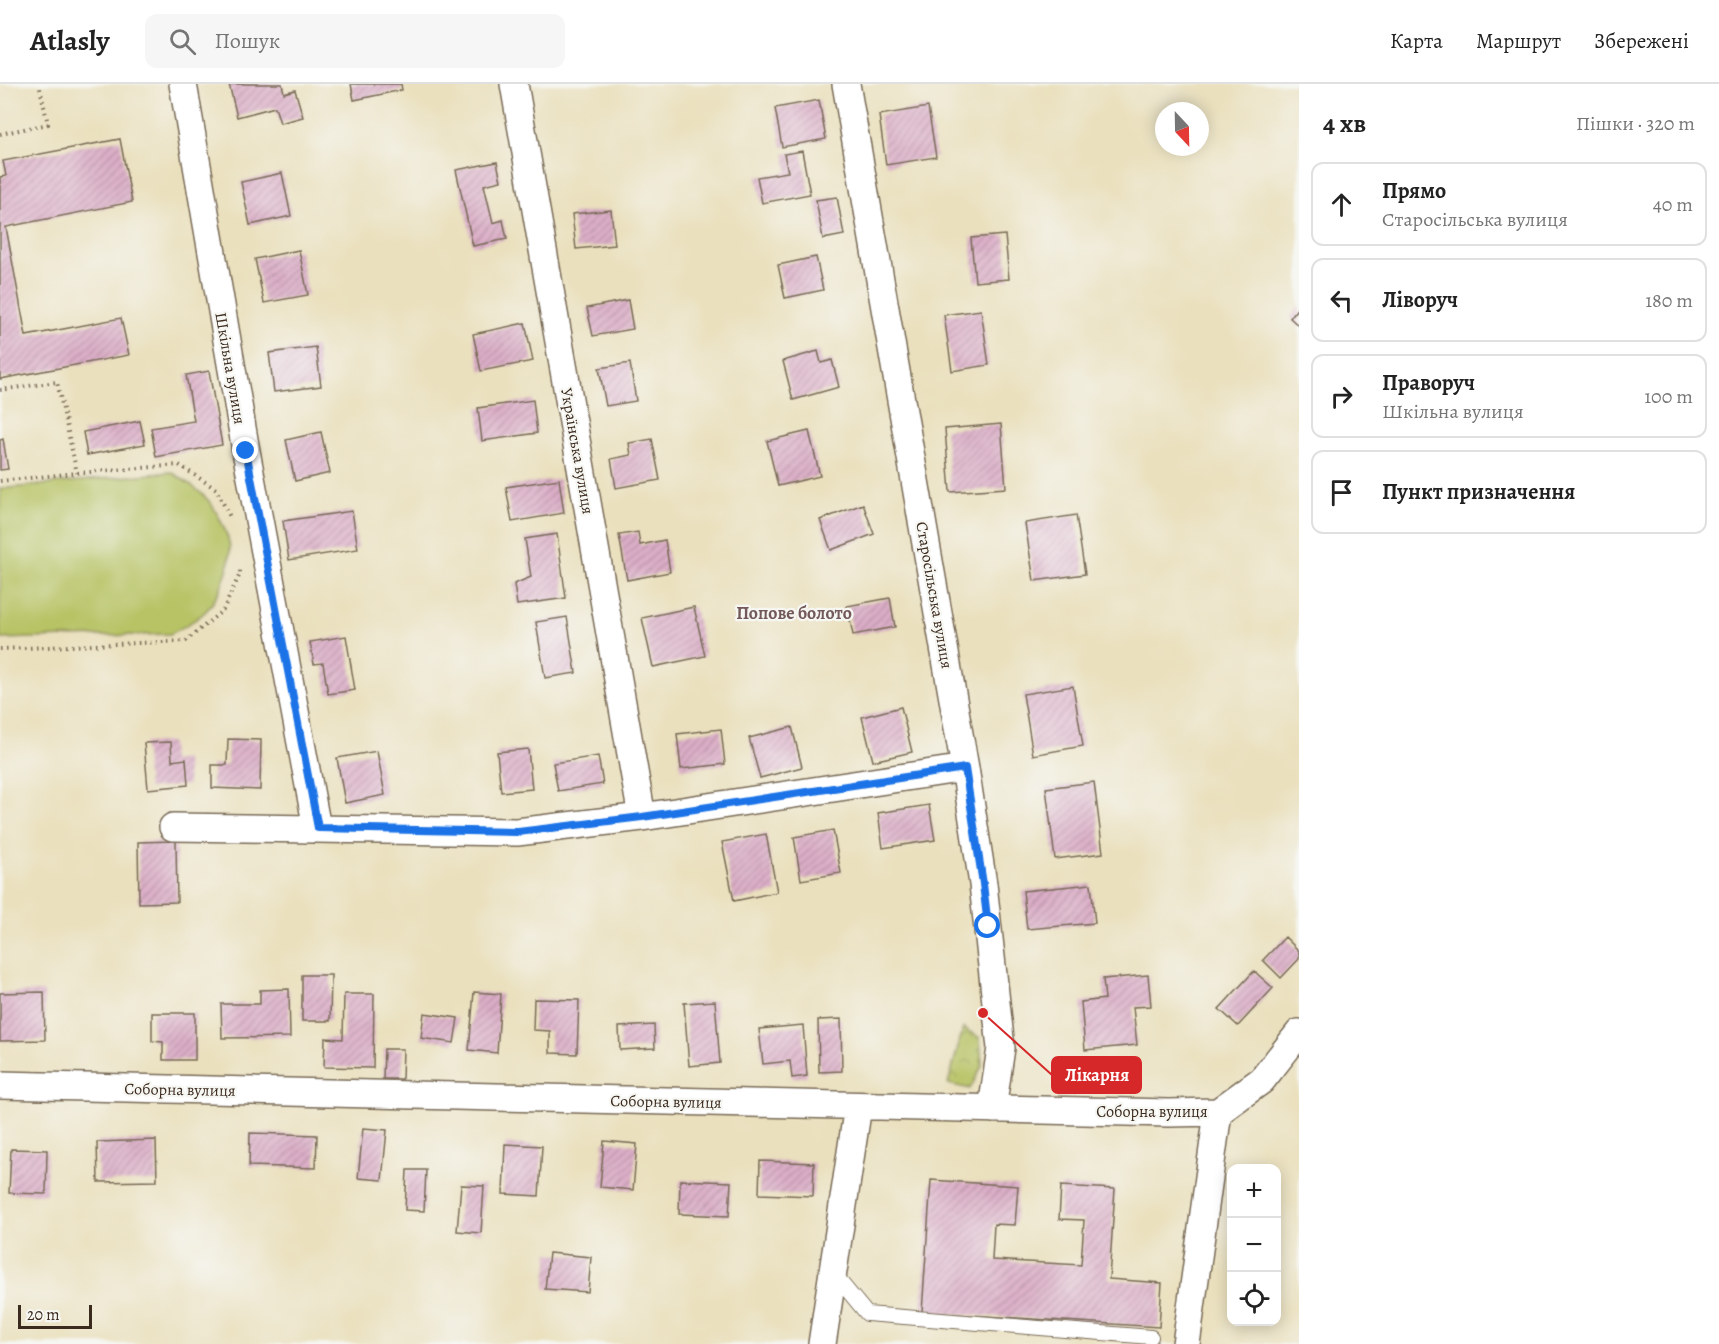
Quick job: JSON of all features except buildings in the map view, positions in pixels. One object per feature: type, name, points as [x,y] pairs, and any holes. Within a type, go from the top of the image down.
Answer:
[{"type":"street","name":"Шкільна вулиця","points":[[183,84],[246,451],[318,828]]},
{"type":"street","name":"Українська вулиця","points":[[514,84],[642,817]]},
{"type":"street","name":"Старосільська вулиця","points":[[846,84],[965,768],[983,884],[1001,1048],[992,1108]]},
{"type":"street","points":[[172,827],[518,832],[642,817],[965,768]]},
{"type":"street","name":"Соборна вулиця","points":[[0,1085],[1169,1113],[1218,1112],[1262,1080],[1299,1033]]},
{"type":"street","points":[[822,1344],[858,1106]]},
{"type":"street","points":[[1186,1344],[1218,1112]]},
{"type":"lane","points":[[833,1273],[867,1314],[1151,1337]]},
{"type":"path","points":[[0,134],[48,124],[39,84]]},
{"type":"path","points":[[0,390],[57,382],[76,473]]},
{"type":"path","points":[[0,481],[179,465],[216,489],[232,521]]},
{"type":"path","points":[[0,649],[186,641],[223,610],[240,574],[240,563]]},
{"type":"green space","points":[[171,472],[208,500],[228,538],[230,549],[223,583],[205,612],[170,634],[0,639],[0,489]]},
{"type":"green space","points":[[963,1028],[980,1038],[982,1066],[970,1089],[948,1084]]},
{"type":"place","name":"Лікарня","points":[[983,1013]]},
{"type":"district","name":"Попове болото","points":[[794,613]]},
{"type":"route","points":[[246,451],[318,828],[518,832],[642,817],[965,768],[988,926]]}]
